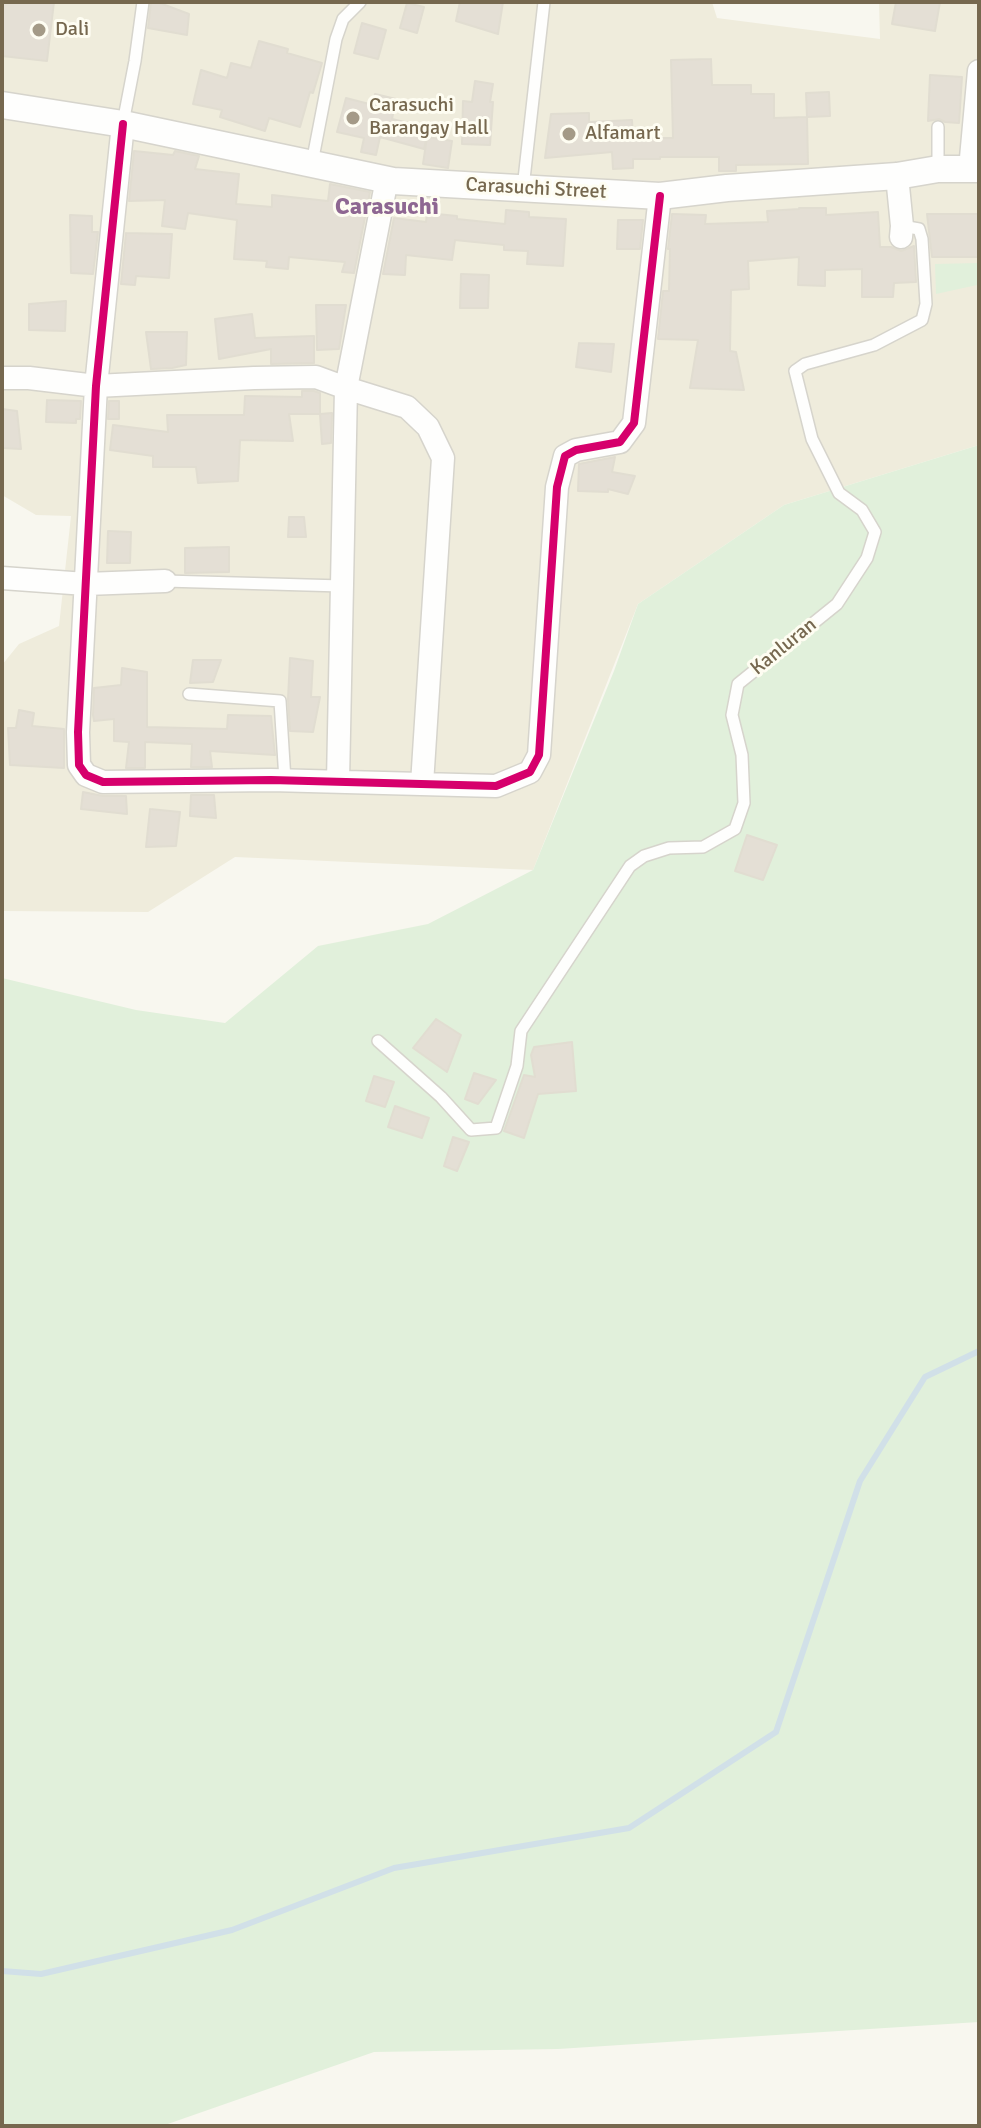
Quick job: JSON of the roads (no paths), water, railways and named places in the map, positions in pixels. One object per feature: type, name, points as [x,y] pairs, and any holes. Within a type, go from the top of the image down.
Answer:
[{"type":"street","points":[[975,169],[979,71]]},
{"type":"street","name":"Carasuchi Street","points":[[2,105],[123,124],[387,179],[523,188],[660,196],[897,176],[938,169],[975,169]]},
{"type":"street","points":[[123,124],[96,386],[78,732],[79,765],[86,775],[103,782],[285,780],[496,786],[530,772],[539,755],[557,487],[565,456],[576,450],[620,442],[634,423],[660,196]]},
{"type":"street","points":[[897,176],[902,232]]},
{"type":"street","points":[[338,781],[346,388],[387,179]]},
{"type":"street","points":[[2,378],[96,386],[316,377],[407,407],[428,427],[443,458],[422,784]]},
{"type":"street","points":[[2,578],[86,584],[165,581]]},
{"type":"lane","points":[[123,124],[143,2]]},
{"type":"lane","points":[[312,163],[336,39],[343,19],[360,2]]},
{"type":"lane","points":[[523,188],[544,2]]},
{"type":"lane","points":[[938,127],[938,169]]},
{"type":"lane","name":"Kanluran","points":[[378,1041],[441,1097],[471,1130],[496,1128],[517,1066],[521,1031],[630,866],[644,856],[669,848],[703,847],[735,829],[744,803],[742,755],[732,715],[738,684],[837,604],[867,558],[875,532],[862,510],[839,493],[812,439],[795,371],[805,364],[874,345],[922,320],[926,304],[922,239],[919,229],[902,232]]},
{"type":"lane","points":[[165,581],[342,586]]},
{"type":"lane","points":[[189,694],[280,701],[285,780]]},
{"type":"waterway","points":[[2,1971],[41,1974],[232,1930],[394,1868],[629,1828],[776,1732],[860,1481],[925,1377],[979,1351]]},
{"type":"place","name":"Dali","points":[[39,30]]},
{"type":"place","name":"Carasuchi Barangay Hall","points":[[353,118]]},
{"type":"place","name":"Alfamart","points":[[569,134]]},
{"type":"district","name":"Carasuchi","points":[[387,208]]}]
